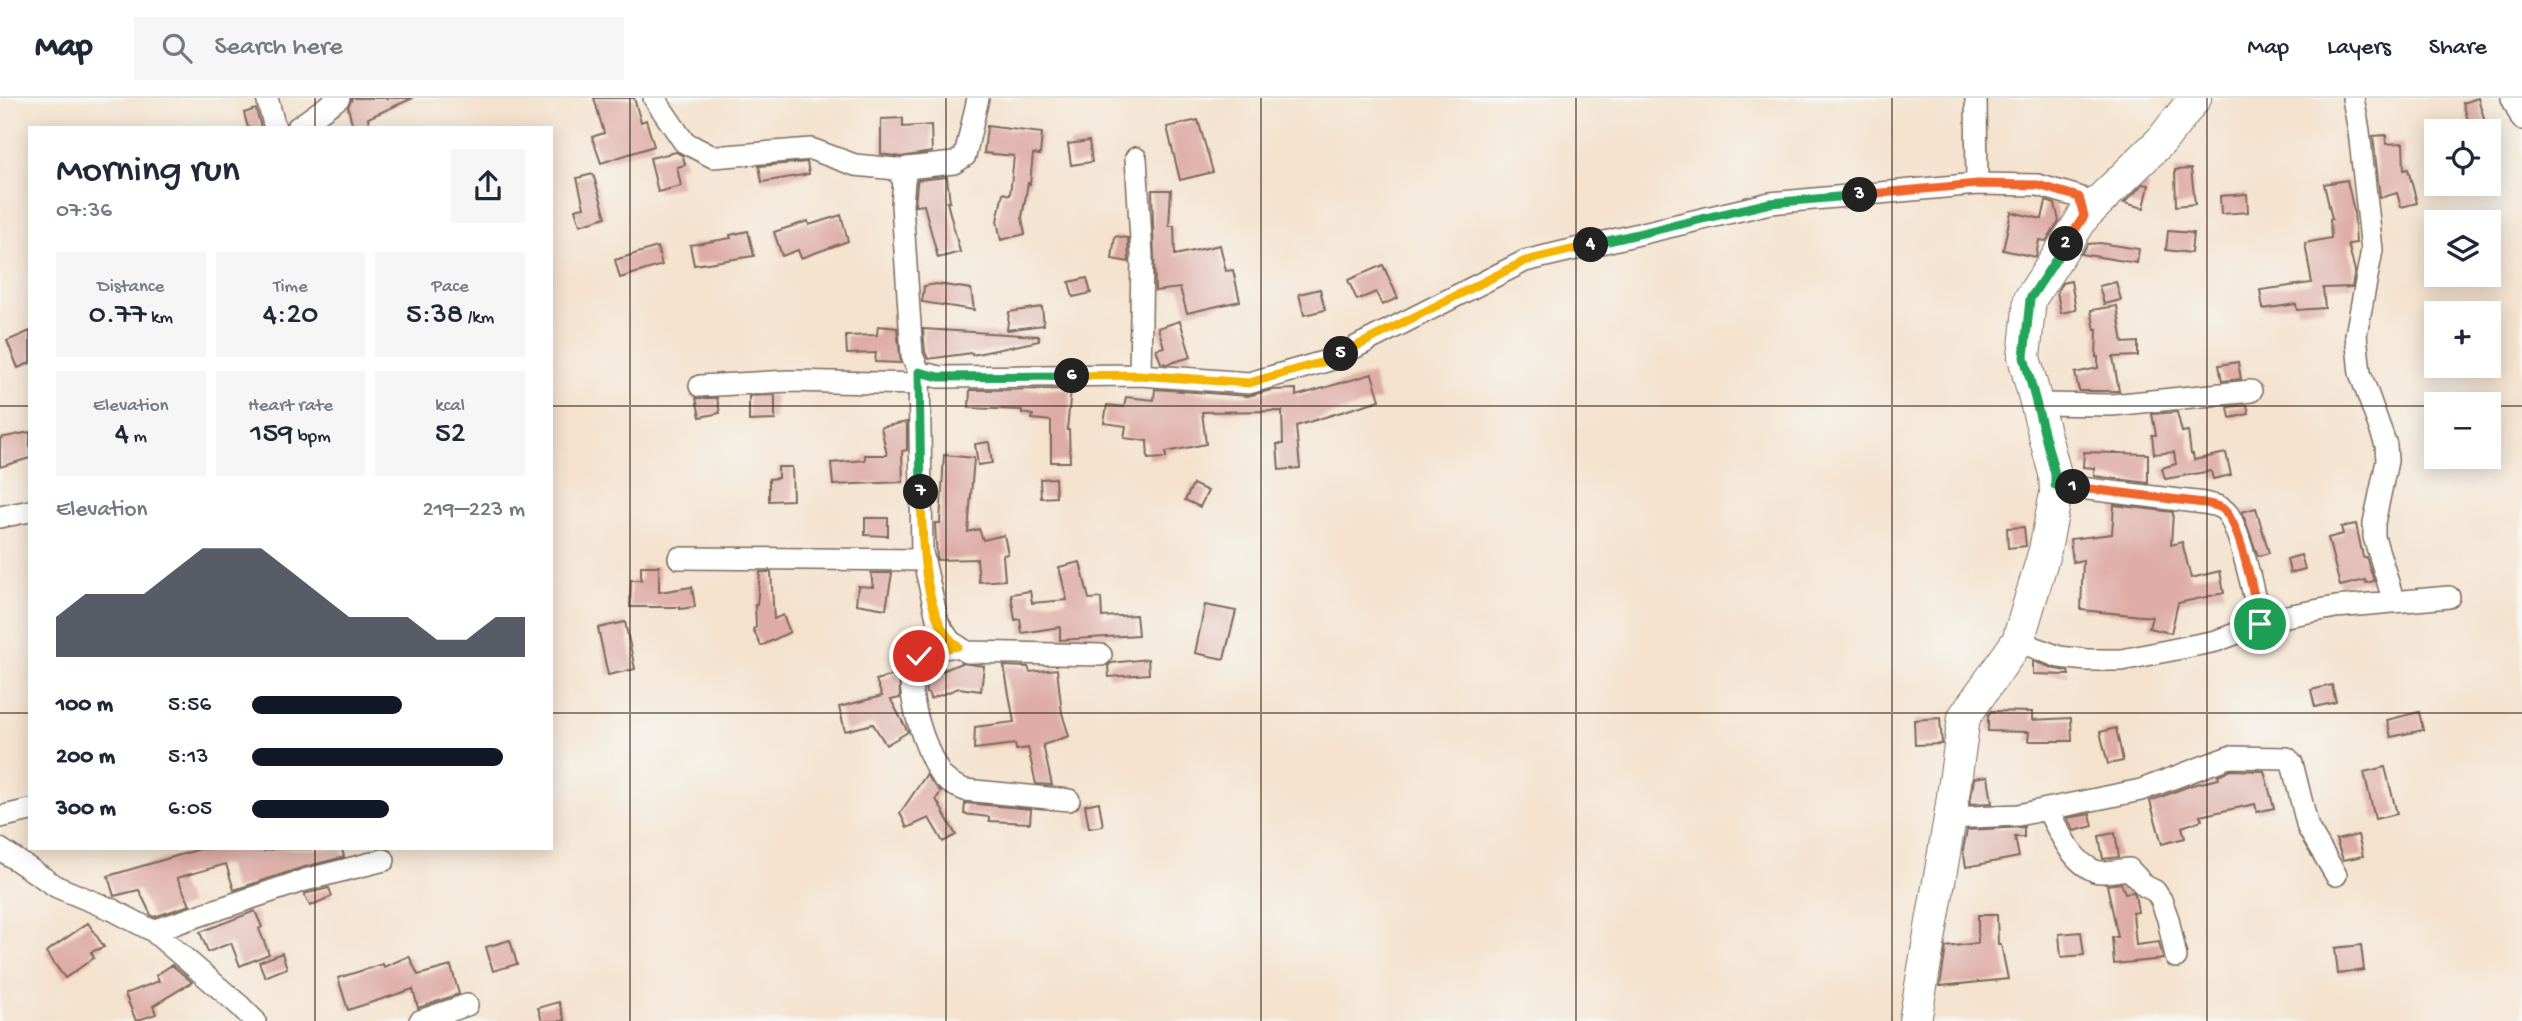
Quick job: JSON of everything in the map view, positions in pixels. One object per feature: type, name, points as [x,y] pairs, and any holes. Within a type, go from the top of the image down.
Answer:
[{"type":"street","points":[[267,98],[274,126]]},
{"type":"street","points":[[300,126],[339,98]]},
{"type":"street","points":[[654,98],[684,142],[713,157],[811,149],[855,165],[896,169],[904,181]]},
{"type":"street","points":[[978,98],[965,156],[954,163],[907,168],[904,181],[902,205],[912,355],[919,378],[924,560],[938,623],[950,641],[967,652],[1101,655]]},
{"type":"street","points":[[1976,98],[1977,184]]},
{"type":"street","points":[[1915,1021],[1950,818],[1964,717],[2018,641],[2045,550],[2055,474],[2024,357],[2030,299],[2084,216],[2162,140],[2195,98]]},
{"type":"street","points":[[2353,98],[2363,158],[2372,250],[2356,335],[2360,373],[2386,445],[2387,461],[2374,537],[2394,601]]},
{"type":"street","points":[[2512,98],[2522,119]]},
{"type":"street","points":[[1136,158],[1142,256],[1140,375]]},
{"type":"street","points":[[700,386],[939,377],[1140,375],[1249,383],[1330,360],[1525,261],[1770,203],[1977,184],[2038,185],[2079,197],[2084,216]]},
{"type":"street","points":[[2036,404],[2112,405],[2250,391]]},
{"type":"street","points":[[2055,485],[2220,507],[2228,513],[2235,529],[2260,624]]},
{"type":"street","points":[[0,517],[28,511]]},
{"type":"street","points":[[679,558],[924,560]]},
{"type":"street","points":[[2018,641],[2059,656],[2087,660],[2122,660],[2216,640],[2281,617],[2336,607],[2449,597]]},
{"type":"street","points":[[958,646],[929,651],[919,656],[913,664],[910,677],[918,719],[929,752],[941,775],[950,784],[965,790],[1069,800]]},
{"type":"street","points":[[1950,818],[2018,815],[2141,790],[2229,757],[2287,758],[2292,763],[2308,828],[2336,875]]},
{"type":"street","points":[[2047,809],[2067,846],[2081,862],[2096,872],[2129,869],[2145,886],[2155,891],[2168,919],[2176,957]]},
{"type":"street","points":[[0,817],[28,810]]},
{"type":"street","points":[[0,849],[57,887],[113,910],[153,932],[255,1021]]},
{"type":"street","points":[[153,932],[305,880],[384,860]]},
{"type":"street","points":[[420,1021],[467,1005]]},
{"type":"building","points":[[352,98],[413,98],[368,118],[370,126],[353,126],[348,107]]},
{"type":"building","points":[[594,98],[634,98],[641,122],[646,120],[654,146],[601,163],[592,137],[604,133]]},
{"type":"building","points":[[2478,98],[2484,119],[2468,119],[2463,103]]},
{"type":"building","points":[[256,109],[260,126],[247,126],[244,113]]},
{"type":"building","points":[[903,118],[903,127],[931,125],[932,152],[901,157],[881,154],[881,119]]},
{"type":"building","points":[[1198,120],[1213,172],[1180,180],[1167,127]]},
{"type":"building","points":[[987,126],[1042,133],[1040,155],[1033,154],[1030,184],[1028,183],[1022,217],[1025,234],[1001,240],[997,221],[1003,193],[1010,195],[1014,156],[984,153]]},
{"type":"building","points":[[2386,135],[2386,144],[2403,143],[2404,170],[2408,169],[2417,203],[2401,207],[2397,193],[2380,198],[2373,136]]},
{"type":"building","points":[[1089,141],[1092,162],[1071,165],[1068,144]]},
{"type":"building","points":[[676,152],[683,156],[685,165],[677,167],[681,186],[658,192],[650,158]]},
{"type":"building","points":[[807,162],[809,174],[762,182],[759,166]]},
{"type":"building","points":[[2191,169],[2195,204],[2176,206],[2175,170]]},
{"type":"building","points":[[593,174],[606,217],[580,225],[575,209],[584,207],[577,178]]},
{"type":"building","points":[[947,177],[950,202],[947,202],[960,252],[938,258],[924,205],[915,206],[917,183],[918,180]]},
{"type":"building","points":[[2347,180],[2354,211],[2356,243],[2348,244],[2355,271],[2352,287],[2323,288],[2325,308],[2297,310],[2296,304],[2263,309],[2260,290],[2312,283],[2305,243],[2331,238],[2332,219],[2324,184]]},
{"type":"building","points":[[2143,184],[2149,185],[2144,208],[2124,203]]},
{"type":"building","points":[[1152,190],[1171,190],[1169,226],[1174,226],[1175,255],[1220,245],[1226,271],[1233,270],[1240,301],[1187,313],[1180,288],[1155,291]]},
{"type":"building","points":[[2247,194],[2248,212],[2221,214],[2220,196]]},
{"type":"building","points":[[2046,201],[2055,204],[2059,221],[2046,241],[2039,240],[2036,257],[2003,250],[2011,212],[2042,219]]},
{"type":"building","points":[[841,215],[848,241],[801,258],[798,250],[782,256],[774,232],[808,221],[809,225]]},
{"type":"building","points":[[748,231],[754,256],[694,265],[690,245],[731,238],[730,235]]},
{"type":"building","points":[[2168,231],[2193,233],[2191,253],[2166,250]]},
{"type":"building","points":[[1115,236],[1128,238],[1129,262],[1112,259]]},
{"type":"building","points":[[2100,243],[2139,249],[2137,263],[2081,254],[2088,244]]},
{"type":"building","points":[[657,247],[662,265],[620,278],[615,260]]},
{"type":"building","points":[[1383,265],[1398,298],[1382,305],[1376,292],[1357,300],[1348,280]]},
{"type":"building","points":[[1087,278],[1091,293],[1073,297],[1069,282]]},
{"type":"building","points":[[2071,281],[2076,310],[2061,313],[2057,292],[2062,283]]},
{"type":"building","points":[[2116,282],[2121,300],[2104,304],[2099,286]]},
{"type":"building","points":[[937,284],[971,289],[974,310],[922,302],[924,286]]},
{"type":"building","points":[[1320,289],[1325,310],[1304,315],[1299,294]]},
{"type":"building","points":[[2117,306],[2123,343],[2138,342],[2138,356],[2113,357],[2119,391],[2079,391],[2075,373],[2098,368],[2097,329],[2095,330],[2091,310]]},
{"type":"building","points":[[1042,307],[1044,325],[1007,330],[1009,312]]},
{"type":"building","points":[[1180,321],[1191,357],[1167,364],[1161,363],[1156,349],[1164,347],[1158,328]]},
{"type":"building","points":[[878,326],[897,328],[901,363],[875,362],[876,353],[847,354],[846,336],[877,335]]},
{"type":"building","points":[[923,329],[1039,336],[1039,341],[972,355],[928,359]]},
{"type":"building","points":[[28,332],[28,364],[18,368],[7,341]]},
{"type":"building","points":[[2238,362],[2241,379],[2222,381],[2219,365]]},
{"type":"building","points":[[1372,374],[1380,400],[1296,426],[1300,468],[1279,470],[1277,444],[1283,444],[1282,411],[1202,412],[1206,444],[1166,452],[1166,458],[1148,459],[1147,441],[1124,438],[1126,426],[1104,423],[1107,405],[1124,407],[1126,397],[1154,400],[1155,389],[1248,396],[1271,390],[1296,389],[1296,396]]},
{"type":"building","points":[[1071,389],[1067,430],[1070,462],[1051,462],[1051,421],[1032,419],[1033,415],[1022,413],[1022,410],[969,408],[970,390]]},
{"type":"building","points":[[775,395],[775,420],[749,421],[749,396]]},
{"type":"building","points":[[696,398],[717,398],[720,413],[700,417]]},
{"type":"building","points":[[2247,405],[2249,414],[2230,418],[2228,407]]},
{"type":"building","points":[[2177,412],[2182,432],[2188,431],[2194,460],[2226,453],[2231,475],[2213,479],[2211,471],[2165,479],[2162,468],[2176,464],[2174,452],[2154,454],[2152,435],[2156,435],[2152,414]]},
{"type":"building","points":[[907,422],[907,450],[902,451],[903,482],[833,485],[831,463],[865,460],[865,455],[887,455],[881,427]]},
{"type":"building","points":[[28,432],[28,459],[0,467],[0,438]]},
{"type":"building","points":[[989,442],[992,463],[978,465],[975,444]]},
{"type":"building","points":[[2084,452],[2148,454],[2148,483],[2094,476],[2094,468],[2083,467]]},
{"type":"building","points":[[944,455],[974,458],[968,532],[979,529],[983,540],[1004,535],[1008,554],[1003,555],[1005,580],[979,582],[977,559],[937,560],[935,523],[940,523]]},
{"type":"building","points":[[778,467],[792,467],[793,500],[769,501],[769,479],[778,478]]},
{"type":"building","points":[[1055,478],[1056,497],[1041,498],[1040,479]]},
{"type":"building","points":[[1193,484],[1208,491],[1200,507],[1185,500]]},
{"type":"building","points":[[2114,505],[2173,512],[2171,545],[2182,542],[2191,578],[2220,571],[2224,593],[2178,603],[2171,633],[2149,628],[2152,617],[2081,610],[2083,560],[2073,562],[2070,539],[2112,534]]},
{"type":"building","points":[[2256,508],[2269,553],[2258,556],[2242,512]]},
{"type":"building","points":[[865,518],[888,518],[888,536],[865,535]]},
{"type":"building","points":[[2356,524],[2363,557],[2366,557],[2374,581],[2366,583],[2365,580],[2340,586],[2328,538],[2343,534],[2341,527]]},
{"type":"building","points":[[2024,527],[2026,546],[2008,548],[2007,528]]},
{"type":"building","points":[[2301,555],[2305,569],[2290,573],[2287,559]]},
{"type":"building","points":[[1080,562],[1089,599],[1101,598],[1102,617],[1136,615],[1138,635],[1060,640],[1060,627],[1022,633],[1020,619],[1015,620],[1011,594],[1030,591],[1032,603],[1067,600],[1059,567]]},
{"type":"building","points":[[641,566],[659,566],[659,592],[692,587],[695,607],[630,607],[631,580],[641,580]]},
{"type":"building","points":[[760,572],[771,572],[774,619],[783,615],[790,632],[761,646],[753,629],[756,627],[755,605]]},
{"type":"building","points":[[871,573],[892,573],[886,609],[856,604],[858,586],[873,587]]},
{"type":"building","points":[[1205,605],[1236,611],[1224,659],[1195,653]]},
{"type":"building","points":[[625,622],[635,669],[608,675],[598,628]]},
{"type":"building","points":[[1148,659],[1149,674],[1109,677],[1108,666],[1111,663]]},
{"type":"building","points":[[2033,661],[2068,671],[2069,675],[2033,674]]},
{"type":"building","points":[[961,663],[984,666],[981,691],[959,688],[930,699],[929,693],[926,693],[925,678]]},
{"type":"building","points":[[1004,666],[1028,667],[1030,672],[1057,669],[1062,713],[1069,736],[1043,745],[1052,785],[1036,784],[1028,748],[1016,750],[1015,744],[974,749],[975,727],[1014,722]]},
{"type":"building","points":[[899,674],[900,698],[891,700],[908,732],[886,745],[873,724],[845,731],[839,707],[882,696],[876,680]]},
{"type":"building","points":[[2332,685],[2336,702],[2315,707],[2311,690]]},
{"type":"building","points":[[1991,711],[2032,712],[2032,720],[2071,718],[2072,741],[2028,741],[2029,732],[1988,731],[1988,715]]},
{"type":"building","points":[[2419,712],[2423,730],[2391,737],[2387,720]]},
{"type":"building","points":[[1940,718],[1942,744],[1915,745],[1914,720]]},
{"type":"building","points":[[2116,728],[2123,761],[2108,764],[2100,732]]},
{"type":"building","points":[[2385,767],[2397,814],[2375,819],[2364,772]]},
{"type":"building","points":[[2231,770],[2264,771],[2274,808],[2257,812],[2255,804],[2200,816],[2202,820],[2182,827],[2185,838],[2162,844],[2150,801],[2192,785],[2219,779],[2218,775]]},
{"type":"building","points":[[926,775],[941,792],[936,799],[956,835],[943,842],[929,818],[907,828],[900,813]]},
{"type":"building","points":[[1988,776],[1992,803],[1970,804],[1974,778]]},
{"type":"building","points":[[1099,802],[1103,826],[1089,828],[1085,805]]},
{"type":"building","points":[[965,803],[1031,809],[1030,823],[989,821],[989,817],[964,814]]},
{"type":"building","points":[[2090,814],[2093,826],[2074,831],[2067,818]]},
{"type":"building","points":[[2024,827],[2024,837],[2015,837],[2019,857],[1966,867],[1963,850],[1967,830]]},
{"type":"building","points":[[2115,833],[2119,857],[2103,859],[2099,836]]},
{"type":"building","points":[[2358,835],[2363,856],[2343,860],[2336,840]]},
{"type":"building","points":[[197,850],[342,850],[344,857],[234,890],[226,864],[177,878],[190,905],[154,917],[139,890],[114,896],[108,876]]},
{"type":"building","points":[[2121,883],[2125,893],[2135,894],[2138,912],[2133,913],[2136,945],[2159,942],[2163,959],[2114,964],[2112,937],[2118,937],[2107,885]]},
{"type":"building","points":[[329,888],[332,896],[310,906],[304,894]]},
{"type":"building","points":[[255,911],[269,954],[240,966],[231,943],[208,952],[200,932]]},
{"type":"building","points":[[1978,915],[1997,915],[1998,944],[2001,944],[2008,979],[1940,986],[1946,947],[1978,943]]},
{"type":"building","points":[[88,923],[104,947],[91,952],[94,958],[65,978],[46,952]]},
{"type":"building","points":[[2081,932],[2084,955],[2061,957],[2059,934]]},
{"type":"building","points":[[510,940],[517,964],[493,971],[486,947]]},
{"type":"building","points":[[2361,945],[2364,970],[2338,974],[2335,948]]},
{"type":"building","points":[[282,953],[287,968],[265,977],[259,962]]},
{"type":"building","points":[[409,956],[418,975],[451,966],[459,994],[418,1008],[413,989],[348,1010],[338,978],[383,964],[384,967]]},
{"type":"building","points":[[172,965],[192,982],[153,1006],[156,1014],[136,1021],[125,994],[159,981],[156,975]]},
{"type":"building","points":[[559,1002],[565,1021],[542,1021],[538,1008]]},
{"type":"route","points":[[919,656],[929,651],[958,646],[950,641],[938,623],[922,552],[919,372],[939,377],[1140,375],[1249,383],[1330,360],[1525,261],[1770,203],[1977,184],[2038,185],[2079,197],[2084,216],[2030,299],[2024,357],[2055,474],[2055,485],[2220,507],[2228,513],[2235,529],[2260,624]]}]
